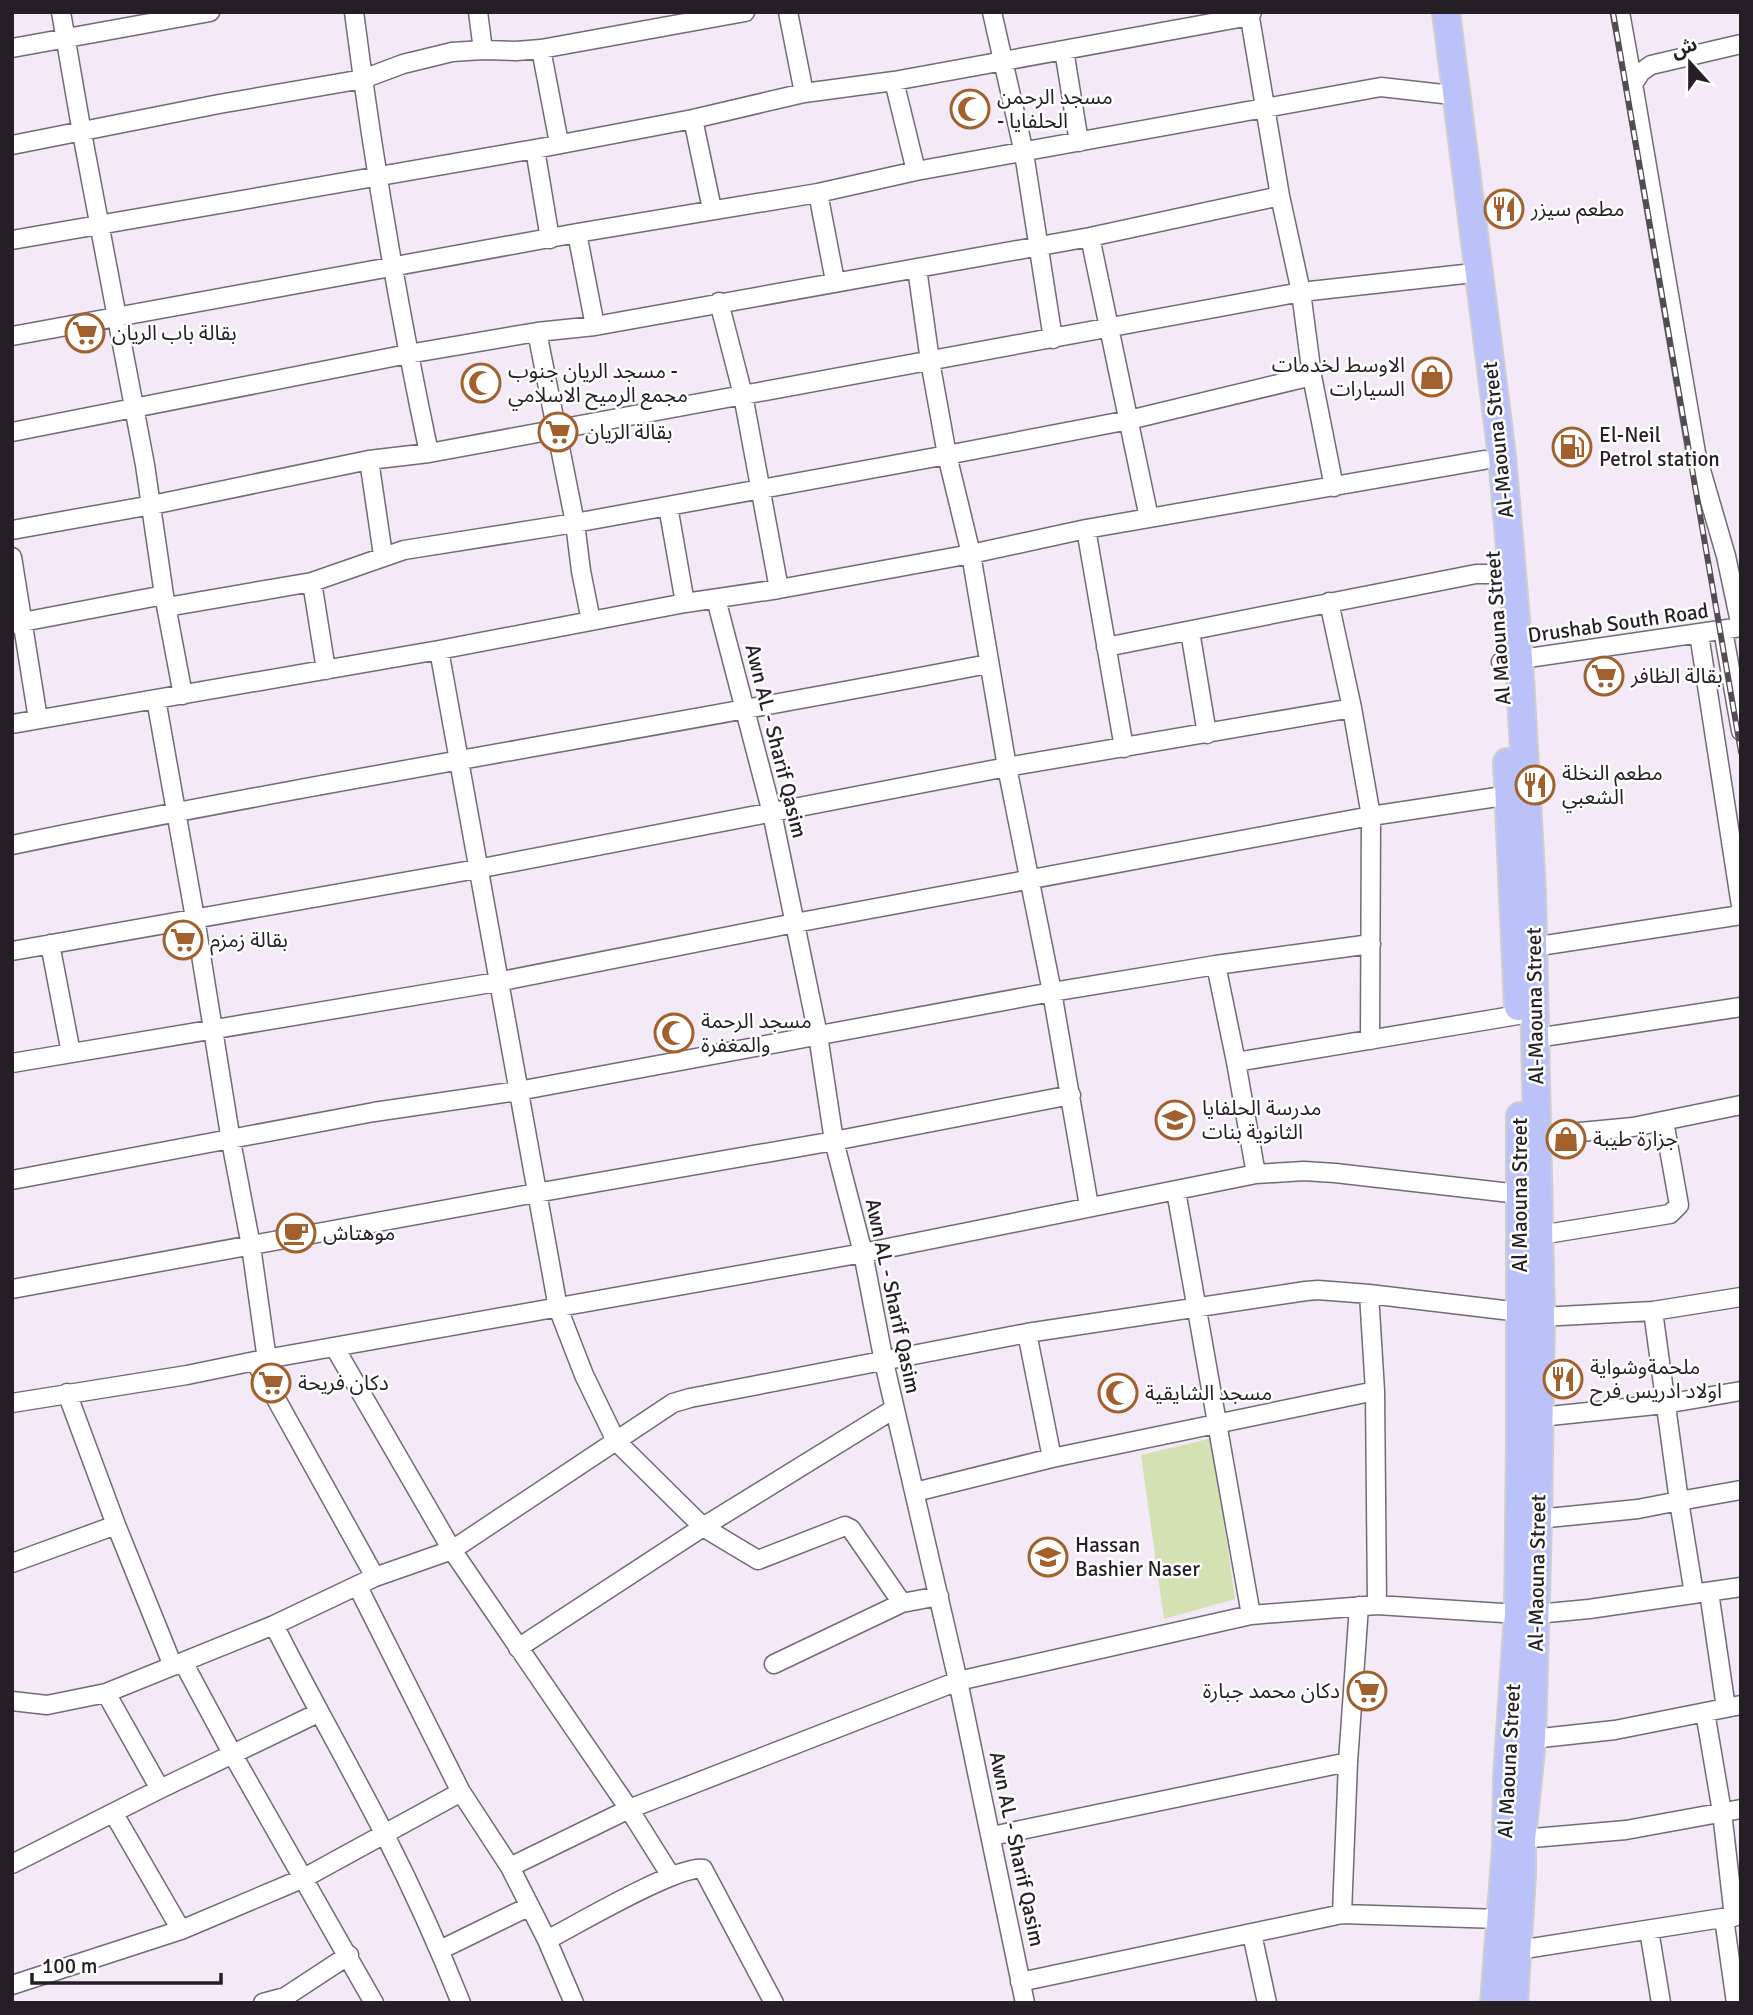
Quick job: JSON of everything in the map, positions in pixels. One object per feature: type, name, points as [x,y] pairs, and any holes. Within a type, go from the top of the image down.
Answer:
[{"type":"highway","name":"Al Maouna Street","points":[[1431,12],[1443,93],[1485,460],[1494,574],[1510,661],[1510,794],[1518,1016],[1520,1194],[1530,1314],[1527,1614],[1514,1644],[1494,2003]]},
{"type":"highway","name":"Al-Maouna Street","points":[[1446,12],[1499,430],[1510,661],[1528,793],[1540,1235],[1530,1314],[1540,1417],[1538,1519],[1527,1614],[1532,1739],[1522,1839],[1514,2003]]},
{"type":"street","points":[[61,12],[152,505],[165,601],[183,695]]},
{"type":"street","points":[[12,48],[210,12]]},
{"type":"street","points":[[354,12],[393,267],[429,453]]},
{"type":"street","points":[[478,12],[483,50]]},
{"type":"street","points":[[12,145],[363,79],[424,58],[452,52],[541,49],[676,18],[745,12]]},
{"type":"street","points":[[788,12],[804,93]]},
{"type":"street","points":[[992,12],[1024,153],[1053,339]]},
{"type":"street","points":[[1620,12],[1696,453],[1726,556],[1735,628],[1741,732]]},
{"type":"street","points":[[12,240],[535,149],[693,119],[804,93],[1003,62],[1250,14],[1280,196],[1301,292],[1312,376],[1334,487]]},
{"type":"street","points":[[1633,84],[1641,72],[1651,65],[1741,44]]},
{"type":"street","points":[[541,49],[559,143]]},
{"type":"street","points":[[1064,50],[1079,142]]},
{"type":"street","points":[[894,81],[916,171]]},
{"type":"street","points":[[12,336],[712,209],[818,193],[916,171],[1381,87],[1443,93]]},
{"type":"street","points":[[693,119],[712,209]]},
{"type":"street","points":[[535,149],[550,239]]},
{"type":"street","points":[[818,193],[835,281]]},
{"type":"street","points":[[12,432],[408,355],[537,332],[595,326],[1090,237],[1280,196]]},
{"type":"street","points":[[577,233],[595,326]]},
{"type":"street","points":[[1090,237],[1149,518]]},
{"type":"street","points":[[917,268],[947,455],[971,554],[988,664],[1028,881],[1052,992],[1089,1206]]},
{"type":"street","points":[[12,530],[152,505],[369,460],[429,453],[1301,292],[1464,274]]},
{"type":"street","points":[[719,302],[743,395],[779,589]]},
{"type":"street","points":[[537,332],[575,523],[591,621]]},
{"type":"street","points":[[18,623],[312,582],[383,555],[404,550],[761,491],[1129,420],[1312,376]]},
{"type":"street","points":[[369,460],[383,555]]},
{"type":"street","points":[[12,724],[439,650],[684,603],[779,589],[971,554],[1086,529],[1485,460]]},
{"type":"street","points":[[668,506],[684,603]]},
{"type":"street","points":[[1086,529],[1124,748]]},
{"type":"street","points":[[12,557],[18,623],[38,719]]},
{"type":"street","points":[[1107,647],[1476,574],[1494,574]]},
{"type":"street","points":[[312,582],[326,670]]},
{"type":"street","name":"Awn AL - Sharif Qasim","points":[[716,599],[772,813],[818,1035],[834,1141],[863,1253],[894,1409],[958,1681],[992,1836],[1022,1997]]},
{"type":"street","points":[[1329,602],[1352,708],[1371,816],[1370,1040]]},
{"type":"street","name":"Drushab South Road","points":[[1510,661],[1735,628]]},
{"type":"street","points":[[1190,631],[1207,734]]},
{"type":"street","points":[[1699,634],[1741,906]]},
{"type":"street","points":[[439,650],[558,1308],[584,1375],[616,1441],[703,1527],[758,1560],[845,1527],[850,1529],[902,1603]]},
{"type":"street","points":[[12,845],[175,812],[746,711],[988,664]]},
{"type":"street","points":[[156,699],[195,918],[230,1141],[251,1246],[261,1360],[376,1577]]},
{"type":"street","points":[[12,951],[477,869],[1007,767],[1352,708]]},
{"type":"street","points":[[12,1063],[497,982],[794,923],[1371,816],[1510,794]]},
{"type":"street","points":[[1533,947],[1741,915]]},
{"type":"street","points":[[50,944],[71,1053]]},
{"type":"street","points":[[12,1180],[374,1112],[518,1091],[1052,992],[1216,965],[1371,944]]},
{"type":"street","points":[[1216,965],[1237,1062],[1256,1174]]},
{"type":"street","points":[[1536,1038],[1741,1007]]},
{"type":"street","points":[[1237,1062],[1518,1016]]},
{"type":"street","points":[[12,1289],[834,1141],[1071,1095]]},
{"type":"street","points":[[1538,1136],[1633,1127],[1741,1105]]},
{"type":"street","points":[[1540,1235],[1670,1213],[1679,1205],[1664,1121]]},
{"type":"street","points":[[12,1403],[187,1375],[863,1253],[1256,1174],[1304,1171],[1335,1173],[1520,1194]]},
{"type":"street","points":[[1176,1191],[1251,1615]]},
{"type":"street","points":[[12,1701],[47,1705],[106,1693],[274,1625],[376,1577],[452,1550],[673,1404],[690,1398],[1027,1333],[1318,1290],[1530,1314],[1653,1311],[1741,1297]]},
{"type":"street","points":[[1370,1294],[1375,1391],[1377,1605]]},
{"type":"street","points":[[1532,1739],[1615,1730],[1733,1707],[1679,1501],[1653,1311]]},
{"type":"street","points":[[1027,1333],[1052,1458]]},
{"type":"street","points":[[335,1348],[452,1550],[629,1809],[671,1876]]},
{"type":"street","points":[[915,1492],[1052,1458],[1375,1391]]},
{"type":"street","points":[[1540,1417],[1665,1404],[1741,1391]]},
{"type":"street","points":[[67,1393],[116,1525],[178,1664],[349,1955],[374,2003]]},
{"type":"street","points":[[518,1648],[703,1527],[894,1409]]},
{"type":"street","points":[[1538,1519],[1639,1509],[1741,1490]]},
{"type":"street","points":[[12,1563],[116,1525]]},
{"type":"street","points":[[358,1587],[461,1792],[510,1867],[547,1940],[574,2003]]},
{"type":"street","points":[[510,1867],[629,1809],[958,1681],[1251,1615],[1377,1605],[1527,1614],[1589,1609],[1741,1587]]},
{"type":"street","points":[[774,1664],[902,1603],[939,1596]]},
{"type":"street","points":[[1342,1914],[1348,1762],[1359,1606]]},
{"type":"street","points":[[274,1625],[318,1713],[384,1833],[440,1950],[461,2003]]},
{"type":"street","points":[[106,1693],[160,1789]]},
{"type":"street","points":[[1705,1712],[1722,1812],[1733,1917],[1736,2003]]},
{"type":"street","points":[[12,1864],[318,1713]]},
{"type":"street","points":[[992,1836],[1348,1762]]},
{"type":"street","points":[[12,1985],[181,1930],[304,1878],[461,1792]]},
{"type":"street","points":[[1522,1839],[1626,1830],[1741,1810]]},
{"type":"street","points":[[114,1814],[181,1930]]},
{"type":"street","points":[[547,1940],[671,1876],[696,1868],[703,1869],[774,2003]]},
{"type":"street","points":[[440,1950],[530,1906]]},
{"type":"street","points":[[1022,1997],[1252,1934],[1342,1914],[1500,1919]]},
{"type":"street","points":[[1518,1950],[1733,1917]]},
{"type":"street","points":[[1649,1930],[1661,2003]]},
{"type":"street","points":[[1252,1934],[1267,2003]]},
{"type":"street","points":[[263,2003],[286,2000],[349,1955]]},
{"type":"green space","points":[[1212,1438],[1235,1599],[1164,1619],[1141,1455]]},
{"type":"railway","points":[[1613,12],[1741,752]]},
{"type":"place","name":"مسجد الرحمن - الحلفايا","points":[[970,109]]},
{"type":"place","name":"مطعم سيزر","points":[[1504,209]]},
{"type":"place","name":"بقالة باب الريان","points":[[85,333]]},
{"type":"place","name":"الاوسط لخدمات السيارات","points":[[1432,377]]},
{"type":"place","name":"مسجد الريان جنوب - مجمع الرميح الاسلامي","points":[[481,383]]},
{"type":"place","name":"بقالة الريان","points":[[558,432]]},
{"type":"place","name":"El-Neil Petrol station","points":[[1572,447]]},
{"type":"place","name":"بقالة الظافر","points":[[1604,676]]},
{"type":"place","name":"مطعم النخلة الشعبي","points":[[1535,785]]},
{"type":"place","name":"بقالة زمزم","points":[[183,940]]},
{"type":"place","name":"مسجد الرحمة والمغفرة","points":[[674,1033]]},
{"type":"place","name":"مدرسة الحلفايا الثانوية بنات","points":[[1175,1120]]},
{"type":"place","name":"جزارة طيبة","points":[[1566,1139]]},
{"type":"place","name":"موهتاش","points":[[296,1233]]},
{"type":"place","name":"ملحمةوشواية اولاد ادريس فرح","points":[[1563,1379]]},
{"type":"place","name":"دكان فريحة","points":[[271,1383]]},
{"type":"place","name":"مسجد الشايقية","points":[[1118,1393]]},
{"type":"place","name":"Hassan Bashier Naser","points":[[1048,1557]]},
{"type":"place","name":"دكان محمد جبارة","points":[[1367,1691]]}]
